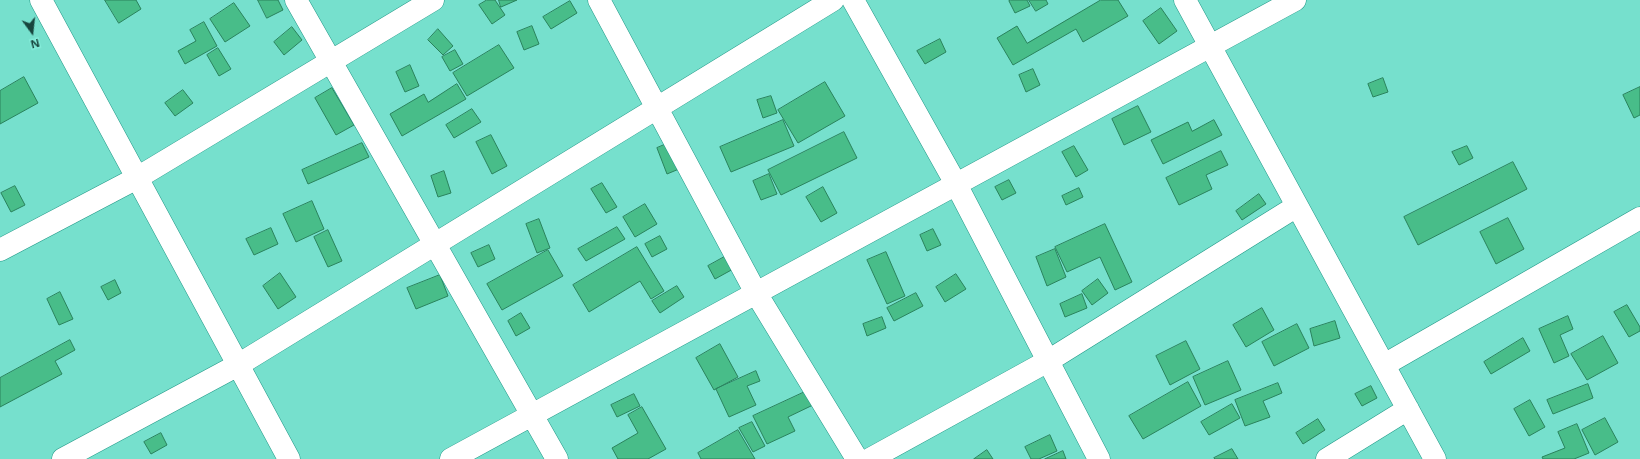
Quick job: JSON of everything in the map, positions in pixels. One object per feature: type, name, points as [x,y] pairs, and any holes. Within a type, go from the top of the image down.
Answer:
[{"type":"street","points":[[41,0],[289,459]]},
{"type":"street","points":[[296,0],[557,459]]},
{"type":"street","points":[[0,250],[137,178],[434,0]]},
{"type":"street","points":[[599,0],[756,293],[857,459]]},
{"type":"street","points":[[63,459],[238,365],[833,0]]},
{"type":"street","points":[[854,0],[956,184],[1099,459]]},
{"type":"street","points":[[1185,0],[1435,459]]},
{"type":"street","points":[[451,459],[1295,0]]},
{"type":"street","points":[[870,459],[1048,361],[1297,206]]},
{"type":"street","points":[[1384,365],[1640,218]]},
{"type":"street","points":[[1327,459],[1408,409]]},
{"type":"building","points":[[105,0],[136,0],[141,9],[119,23]]},
{"type":"building","points":[[258,0],[278,0],[283,10],[267,18]]},
{"type":"building","points":[[487,0],[495,0],[505,15],[492,24],[479,5]]},
{"type":"building","points":[[499,0],[517,0],[501,7]]},
{"type":"building","points":[[1027,0],[1030,6],[1015,13],[1009,1]]},
{"type":"building","points":[[1029,0],[1046,0],[1048,4],[1036,11]]},
{"type":"building","points":[[1101,0],[1118,0],[1128,16],[1083,42],[1076,29],[1013,65],[997,38],[1017,26],[1027,43]]},
{"type":"building","points":[[570,1],[577,13],[551,29],[543,17]]},
{"type":"building","points":[[234,3],[250,26],[225,42],[210,19]]},
{"type":"building","points":[[1161,8],[1177,31],[1159,44],[1143,21]]},
{"type":"building","points":[[204,22],[217,46],[185,64],[178,51],[196,41],[190,30]]},
{"type":"building","points":[[532,26],[539,44],[524,50],[517,32]]},
{"type":"building","points":[[292,27],[302,40],[284,55],[274,42]]},
{"type":"building","points":[[438,29],[453,46],[443,55],[428,40]]},
{"type":"building","points":[[940,39],[946,52],[925,64],[917,51]]},
{"type":"building","points":[[499,45],[514,68],[467,96],[453,73]]},
{"type":"building","points":[[218,48],[231,69],[219,76],[207,55]]},
{"type":"building","points":[[455,50],[463,64],[450,71],[442,57]]},
{"type":"building","points":[[410,65],[419,86],[405,92],[396,72]]},
{"type":"building","points":[[1033,69],[1040,85],[1026,92],[1019,75]]},
{"type":"building","points":[[24,77],[38,103],[0,124],[0,91]]},
{"type":"building","points":[[1383,78],[1388,92],[1373,97],[1368,84]]},
{"type":"building","points":[[825,82],[845,116],[798,143],[778,110]]},
{"type":"building","points":[[457,84],[466,99],[402,136],[390,114],[424,94],[428,102]]},
{"type":"building","points":[[1640,87],[1640,115],[1634,118],[1623,95]]},
{"type":"building","points":[[332,88],[354,125],[336,135],[315,98]]},
{"type":"building","points":[[183,90],[193,103],[175,116],[165,103]]},
{"type":"building","points":[[771,96],[777,113],[763,118],[757,100]]},
{"type":"building","points":[[1138,106],[1151,132],[1124,145],[1112,119]]},
{"type":"building","points":[[472,109],[481,122],[454,138],[446,125]]},
{"type":"building","points":[[783,120],[794,146],[731,172],[720,147]]},
{"type":"building","points":[[1214,120],[1222,135],[1163,164],[1151,140],[1188,122],[1192,131]]},
{"type":"building","points":[[844,132],[857,158],[781,195],[768,170]]},
{"type":"building","points":[[491,135],[507,166],[492,174],[476,142]]},
{"type":"building","points":[[362,143],[369,157],[308,184],[302,170]]},
{"type":"building","points":[[669,143],[679,169],[667,174],[657,148]]},
{"type":"building","points":[[1074,146],[1088,170],[1076,177],[1062,152]]},
{"type":"building","points":[[1467,146],[1473,158],[1459,165],[1452,152]]},
{"type":"building","points":[[1221,151],[1228,165],[1206,175],[1212,189],[1179,205],[1166,178]]},
{"type":"building","points":[[1513,162],[1527,189],[1418,245],[1404,217]]},
{"type":"building","points":[[444,171],[451,193],[438,197],[431,176]]},
{"type":"building","points":[[769,174],[777,194],[761,200],[753,181]]},
{"type":"building","points":[[1009,180],[1016,193],[1002,200],[995,187]]},
{"type":"building","points":[[602,183],[617,207],[606,213],[591,189]]},
{"type":"building","points":[[15,186],[25,205],[11,212],[1,193]]},
{"type":"building","points":[[823,187],[837,213],[821,222],[806,197]]},
{"type":"building","points":[[1079,188],[1083,197],[1066,205],[1062,196]]},
{"type":"building","points":[[1259,194],[1266,204],[1242,220],[1236,211]]},
{"type":"building","points":[[312,201],[324,229],[296,242],[283,214]]},
{"type":"building","points":[[645,204],[657,224],[635,237],[623,217]]},
{"type":"building","points":[[1508,218],[1524,249],[1496,264],[1480,232]]},
{"type":"building","points":[[539,219],[550,248],[537,253],[526,224]]},
{"type":"building","points":[[1105,224],[1132,282],[1115,290],[1100,257],[1067,272],[1055,247]]},
{"type":"building","points":[[617,227],[625,239],[586,261],[578,249]]},
{"type":"building","points":[[271,228],[278,244],[254,255],[246,239]]},
{"type":"building","points":[[933,229],[941,245],[927,251],[920,235]]},
{"type":"building","points":[[328,230],[342,261],[328,267],[314,237]]},
{"type":"building","points":[[660,236],[667,249],[652,257],[645,244]]},
{"type":"building","points":[[489,245],[495,259],[478,267],[471,253]]},
{"type":"building","points":[[637,247],[664,291],[651,299],[640,281],[589,312],[573,285]]},
{"type":"building","points":[[1055,249],[1066,277],[1047,286],[1036,257]]},
{"type":"building","points":[[548,250],[563,276],[502,310],[487,284]]},
{"type":"building","points":[[886,252],[905,296],[887,304],[867,260]]},
{"type":"building","points":[[728,255],[735,268],[715,279],[708,266]]},
{"type":"building","points":[[280,273],[296,297],[278,309],[263,286]]},
{"type":"building","points":[[956,274],[966,289],[945,302],[936,287]]},
{"type":"building","points":[[440,275],[448,296],[416,309],[407,288]]},
{"type":"building","points":[[1098,279],[1108,293],[1092,305],[1082,291]]},
{"type":"building","points":[[115,280],[121,293],[108,300],[101,287]]},
{"type":"building","points":[[677,286],[684,297],[660,313],[652,301]]},
{"type":"building","points":[[60,292],[73,319],[59,325],[47,299]]},
{"type":"building","points":[[916,293],[923,306],[894,321],[887,308]]},
{"type":"building","points":[[1082,294],[1087,308],[1065,317],[1060,304]]},
{"type":"building","points":[[1627,305],[1640,327],[1640,331],[1629,337],[1614,312]]},
{"type":"building","points":[[1262,308],[1274,330],[1246,347],[1233,325]]},
{"type":"building","points":[[521,313],[530,328],[516,336],[508,321]]},
{"type":"building","points":[[1568,316],[1573,329],[1560,335],[1569,356],[1554,363],[1539,329]]},
{"type":"building","points":[[882,317],[886,328],[867,336],[863,324]]},
{"type":"building","points":[[1335,321],[1340,338],[1314,346],[1310,329]]},
{"type":"building","points":[[1297,324],[1309,348],[1274,366],[1262,342]]},
{"type":"building","points":[[1603,336],[1618,363],[1587,380],[1571,354]]},
{"type":"building","points":[[1523,338],[1530,351],[1491,374],[1484,362]]},
{"type":"building","points":[[70,340],[75,350],[55,361],[62,374],[0,407],[0,378]]},
{"type":"building","points":[[1186,341],[1200,369],[1170,385],[1156,356]]},
{"type":"building","points":[[720,344],[738,377],[714,390],[696,358]]},
{"type":"building","points":[[1228,361],[1241,390],[1205,405],[1193,377]]},
{"type":"building","points":[[756,371],[760,381],[747,386],[756,405],[729,417],[716,389]]},
{"type":"building","points":[[1188,382],[1201,406],[1143,439],[1129,416]]},
{"type":"building","points":[[1278,383],[1282,393],[1263,401],[1270,417],[1245,426],[1235,400]]},
{"type":"building","points":[[1588,384],[1593,398],[1553,414],[1547,400]]},
{"type":"building","points":[[1371,386],[1377,398],[1362,406],[1355,394]]},
{"type":"building","points":[[807,391],[813,405],[788,417],[795,431],[767,444],[753,416]]},
{"type":"building","points":[[634,394],[640,406],[617,417],[611,405]]},
{"type":"building","points":[[1530,400],[1545,427],[1529,436],[1514,409]]},
{"type":"building","points":[[1232,404],[1240,418],[1209,435],[1201,422]]},
{"type":"building","points":[[642,407],[666,449],[648,459],[618,459],[612,448],[638,433],[628,415]]},
{"type":"building","points":[[1605,418],[1618,442],[1595,455],[1582,430]]},
{"type":"building","points":[[1318,419],[1325,430],[1303,444],[1296,433]]},
{"type":"building","points":[[752,422],[765,446],[753,452],[739,428]]},
{"type":"building","points":[[1577,424],[1589,453],[1574,459],[1543,459],[1542,457],[1565,448],[1558,432]]},
{"type":"building","points":[[738,430],[755,459],[701,459],[698,453]]},
{"type":"building","points":[[161,433],[167,445],[151,454],[144,442]]},
{"type":"building","points":[[1050,435],[1057,451],[1039,459],[1031,459],[1025,447]]},
{"type":"building","points":[[1232,449],[1238,459],[1214,458]]},
{"type":"building","points":[[987,450],[993,459],[974,459]]},
{"type":"building","points":[[1063,451],[1066,459],[1045,459]]}]
